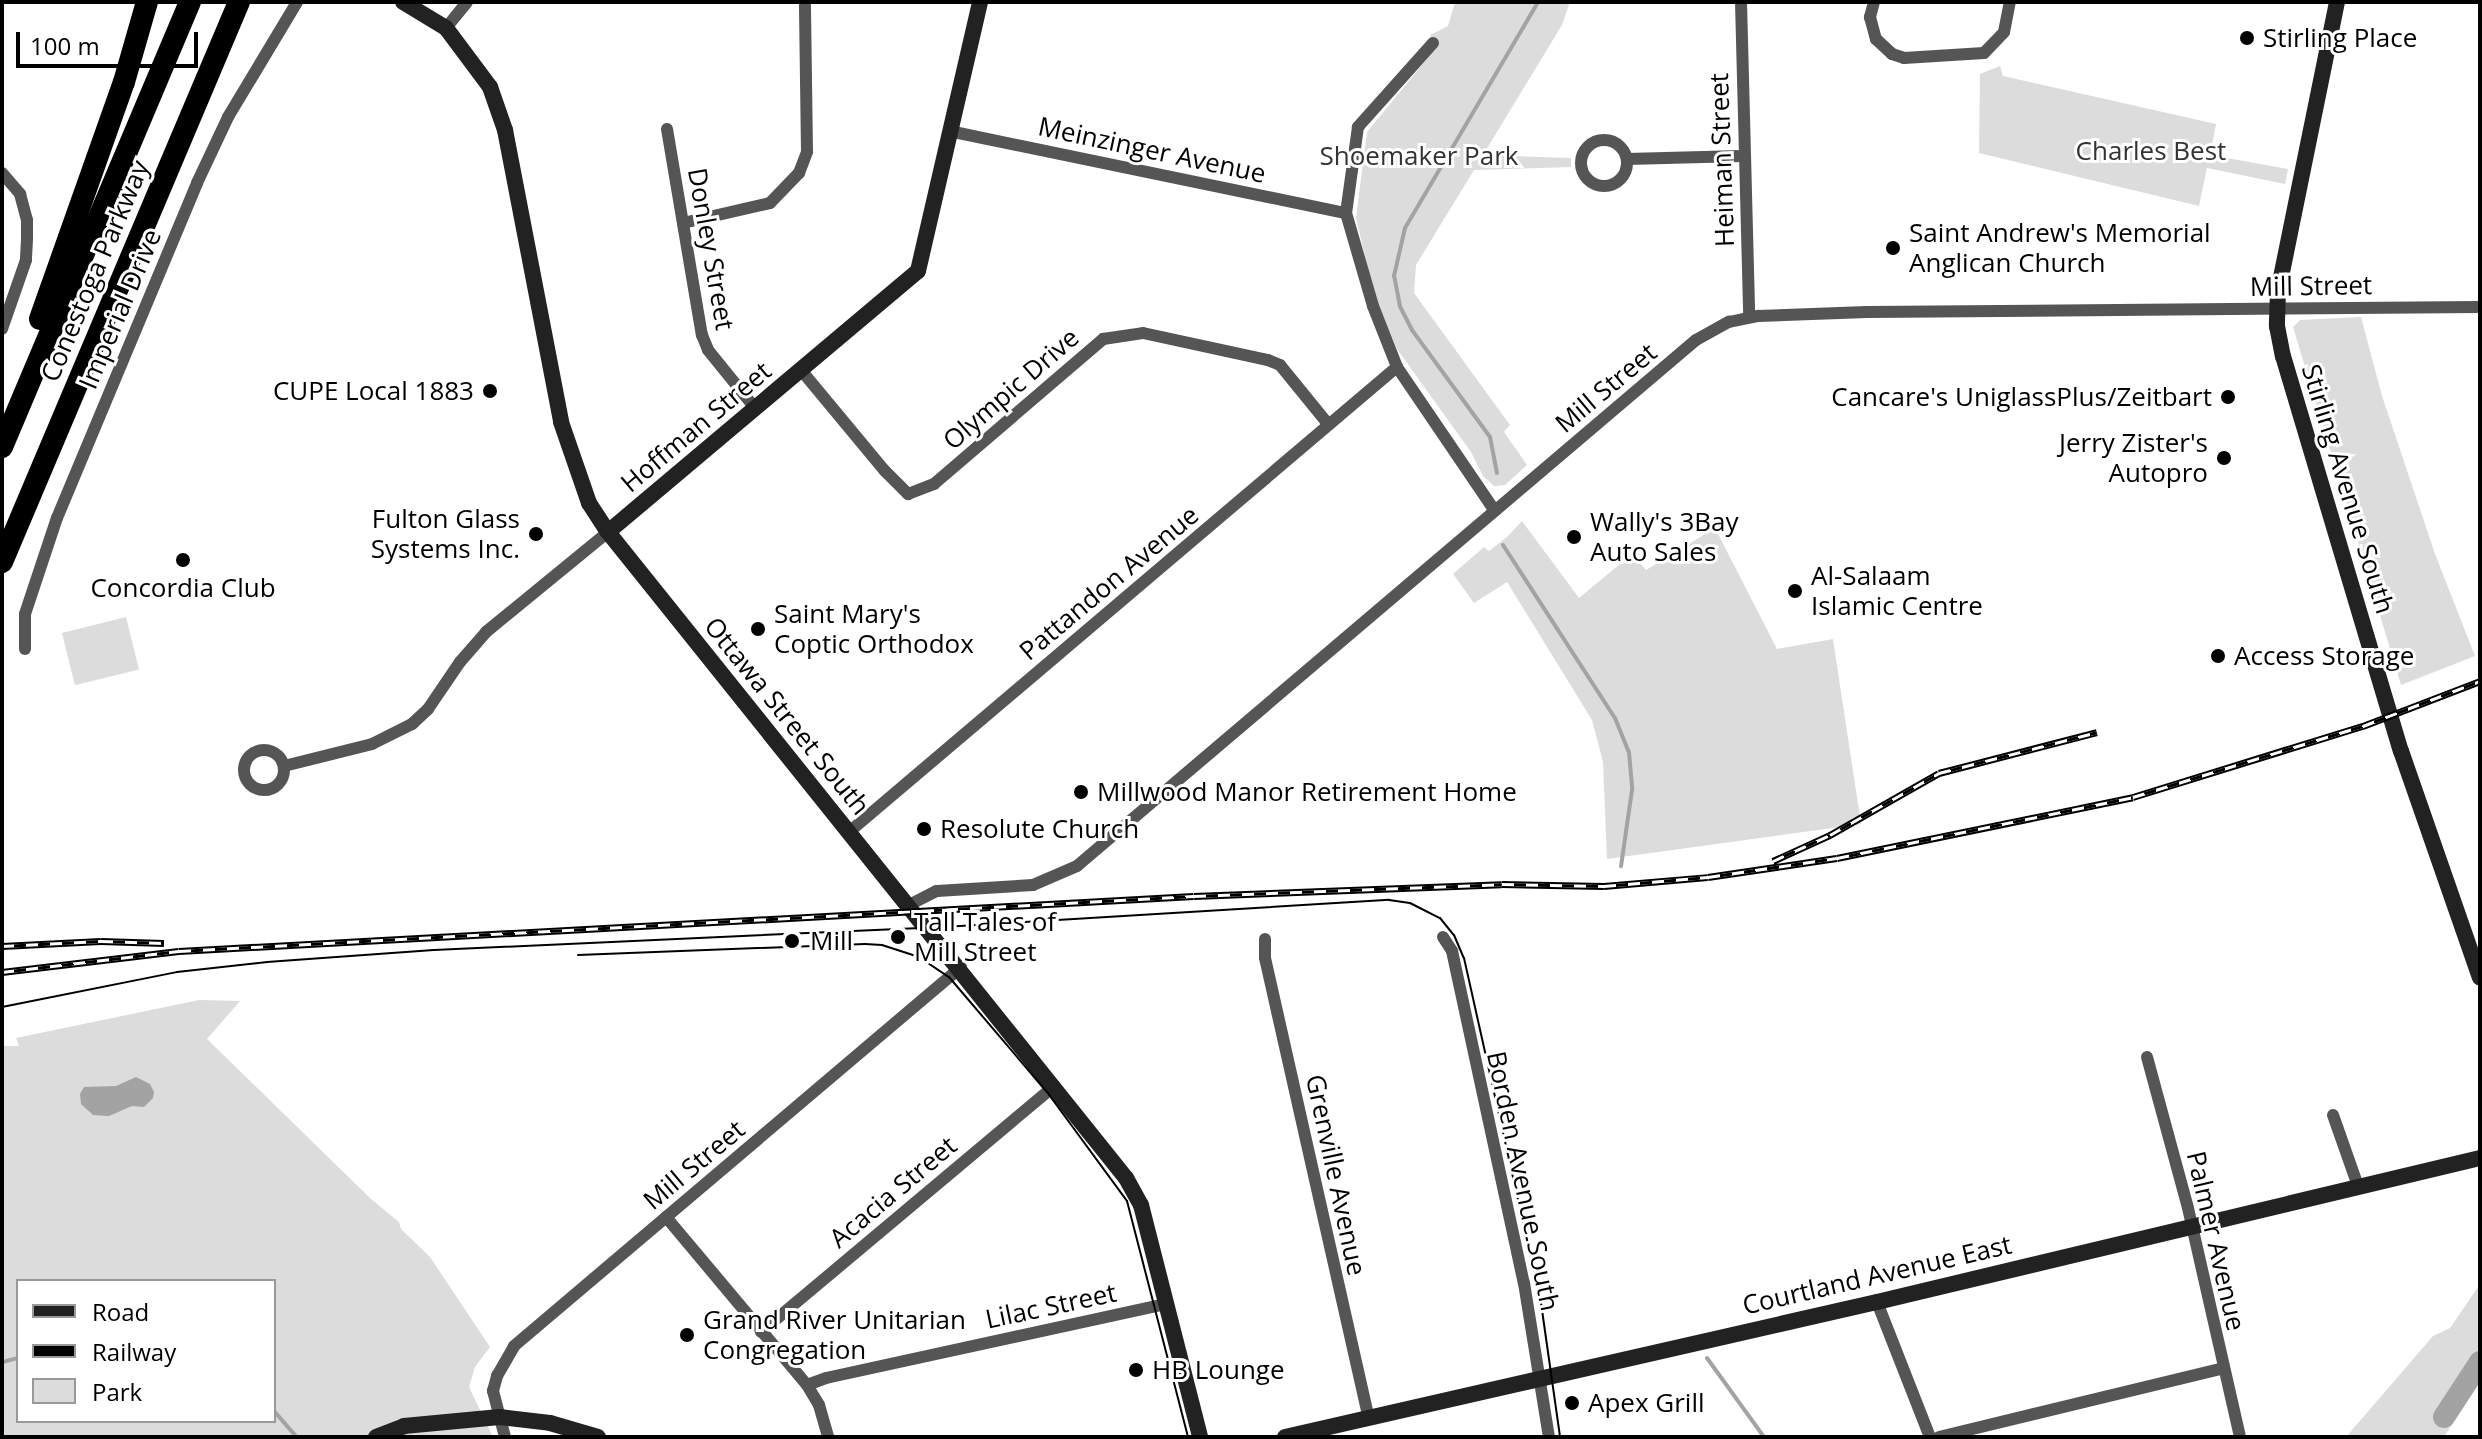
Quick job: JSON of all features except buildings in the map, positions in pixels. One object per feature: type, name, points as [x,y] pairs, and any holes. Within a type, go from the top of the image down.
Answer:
[{"type":"highway","points":[[22,397],[22,369],[119,96],[147,2]]},
{"type":"highway","name":"Conestoga Parkway","points":[[2,447],[190,2]]},
{"type":"highway","name":"Conestoga Parkway","points":[[2,562],[239,2]]},
{"type":"main road","name":"Ottawa Street South","points":[[403,2],[446,28],[490,87],[505,130],[561,422],[578,479],[608,532],[961,967],[1135,1192],[1200,1437]]},
{"type":"main road","name":"Hoffman Street","points":[[608,532],[918,271],[980,2]]},
{"type":"main road","name":"Stirling Avenue South","points":[[2337,2],[2275,309],[2283,356],[2401,751],[2480,978]]},
{"type":"main road","name":"Courtland Avenue East","points":[[1285,1437],[1877,1302],[2480,1158]]},
{"type":"main road","points":[[376,1437],[404,1426],[500,1417],[550,1423],[598,1437]]},
{"type":"street","name":"Imperial Drive","points":[[25,649],[25,614],[57,518],[197,183],[228,117],[297,2]]},
{"type":"street","points":[[446,28],[467,2]]},
{"type":"street","points":[[683,223],[770,203],[799,173],[807,152],[805,2]]},
{"type":"street","name":"Heiman Street","points":[[1741,2],[1742,156],[1749,317]]},
{"type":"street","points":[[1874,2],[1870,17],[1876,39],[1892,54],[1904,58],[1984,53],[2004,32],[2010,2]]},
{"type":"street","points":[[1433,43],[1358,127],[1346,213],[1373,306],[1397,367],[1495,511]]},
{"type":"street","name":"Donley Street","points":[[667,129],[702,335],[708,350],[755,408]]},
{"type":"street","name":"Meinzinger Avenue","points":[[949,131],[1346,213]]},
{"type":"street","points":[[1627,159],[1742,156]]},
{"type":"street","points":[[2,329],[26,260],[27,239],[24,205],[6,177]]},
{"type":"street","name":"Mill Street","points":[[909,905],[937,891],[1033,885],[1077,866],[1696,340],[1729,322],[1749,317],[1867,312],[2480,307]]},
{"type":"street","name":"Olympic Drive","points":[[801,370],[908,494],[934,484],[1103,339],[1143,333],[1268,360],[1280,365],[1329,425]]},
{"type":"street","name":"Pattandon Avenue","points":[[849,832],[1397,367]]},
{"type":"street","name":"Hoffman Street","points":[[284,766],[372,744],[412,724],[428,709],[460,662],[486,632],[608,532]]},
{"type":"street","name":"Borden Avenue South","points":[[1443,937],[1452,951],[1524,1283],[1549,1437]]},
{"type":"street","name":"Grenville Avenue","points":[[1265,939],[1265,958],[1369,1419]]},
{"type":"street","name":"Mill Street","points":[[505,1437],[493,1391],[497,1376],[514,1346],[961,967]]},
{"type":"street","name":"Palmer Avenue","points":[[2147,1057],[2240,1437]]},
{"type":"street","name":"Acacia Street","points":[[761,1332],[1054,1086]]},
{"type":"street","points":[[2333,1115],[2358,1186]]},
{"type":"street","points":[[666,1217],[807,1385],[819,1405],[828,1437]]},
{"type":"street","points":[[1877,1302],[1930,1437]]},
{"type":"street","name":"Lilac Street","points":[[807,1385],[826,1378],[1165,1304]]},
{"type":"street","points":[[1939,1437],[2224,1368]]},
{"type":"green space","name":"Shoemaker Park","points":[[1455,2],[1570,2],[1562,25],[1483,155],[1571,158],[1571,167],[1474,170],[1416,265],[1414,293],[1510,425],[1504,432],[1527,465],[1505,485],[1494,486],[1483,476],[1471,452],[1397,349],[1374,294],[1356,218],[1367,132],[1435,49],[1430,35],[1448,26]]},
{"type":"green space","name":"Charles Best","points":[[2000,66],[2003,76],[2216,124],[2210,155],[2288,169],[2285,184],[2207,168],[2199,206],[1979,153],[1980,74]]},
{"type":"green space","points":[[2361,317],[2382,396],[2435,554],[2475,656],[2401,685],[2293,327],[2300,320]]},
{"type":"green space","points":[[1522,521],[1579,598],[1632,554],[1646,570],[1715,528],[1777,649],[1833,639],[1861,824],[1607,859],[1603,762],[1592,720],[1507,582],[1474,603],[1453,574],[1484,547],[1489,551]]},
{"type":"green space","points":[[126,617],[139,669],[75,685],[62,633]]},
{"type":"green space","points":[[199,1000],[240,1001],[207,1039],[371,1199],[399,1222],[401,1229],[430,1257],[490,1347],[475,1367],[469,1387],[493,1437],[2,1437],[2,1046],[19,1046],[16,1038]]},
{"type":"green space","points":[[2480,1284],[2480,1380],[2444,1437],[2346,1437],[2433,1336],[2450,1328]]},
{"type":"shaded area","points":[[136,1077],[150,1084],[154,1092],[153,1098],[144,1107],[132,1106],[109,1116],[93,1115],[81,1104],[80,1094],[84,1087],[116,1086]]},
{"type":"waterway","points":[[1497,473],[1490,437],[1412,330],[1400,306],[1394,276],[1405,228],[1538,2]]},
{"type":"waterway","points":[[1503,545],[1615,718],[1629,752],[1632,790],[1621,866]]},
{"type":"waterway","points":[[2,1362],[16,1358]]},
{"type":"waterway","points":[[1707,1358],[1764,1437]]},
{"type":"waterway","points":[[2444,1417],[2480,1362]]},
{"type":"waterway","points":[[276,1413],[297,1437]]},
{"type":"tram line","points":[[2,1007],[177,972],[267,962],[434,950],[927,928],[1389,900],[1410,903],[1440,918],[1454,935],[1464,958],[1541,1303],[1560,1437]]},
{"type":"tram line","points":[[578,955],[882,945],[919,957],[949,977],[1047,1092],[1127,1201],[1188,1437]]},
{"type":"railway","points":[[2,972],[179,951],[1194,896],[1502,884],[1604,886],[1708,877],[1837,858],[2133,797],[2363,726],[2480,681]]},
{"type":"railway","points":[[1773,861],[1830,835],[1939,773],[2097,732]]},
{"type":"railway","points":[[2,946],[101,941],[164,943]]},
{"type":"place","name":"Stirling Place","points":[[2247,38]]},
{"type":"place","name":"Saint Andrew's Memorial Anglican Church","points":[[1893,248]]},
{"type":"place","name":"CUPE Local 1883","points":[[490,391]]},
{"type":"place","name":"Cancare's UniglassPlus/Zeitbart","points":[[2228,397]]},
{"type":"place","name":"Jerry Zister's Autopro","points":[[2224,458]]},
{"type":"place","name":"Fulton Glass Systems Inc.","points":[[536,534]]},
{"type":"place","name":"Wally's 3Bay Auto Sales","points":[[1574,537]]},
{"type":"place","name":"Concordia Club","points":[[183,560]]},
{"type":"place","name":"Al-Salaam Islamic Centre","points":[[1795,591]]},
{"type":"place","name":"Saint Mary's Coptic Orthodox","points":[[758,629]]},
{"type":"place","name":"Access Storage","points":[[2218,656]]},
{"type":"place","name":"Millwood Manor Retirement Home","points":[[1081,792]]},
{"type":"place","name":"Resolute Church","points":[[924,829]]},
{"type":"place","name":"Tall Tales of Mill Street","points":[[898,937]]},
{"type":"place","name":"Mill","points":[[792,941]]},
{"type":"place","name":"Grand River Unitarian Congregation","points":[[687,1335]]},
{"type":"place","name":"HB Lounge","points":[[1136,1370]]},
{"type":"place","name":"Apex Grill","points":[[1572,1403]]}]
